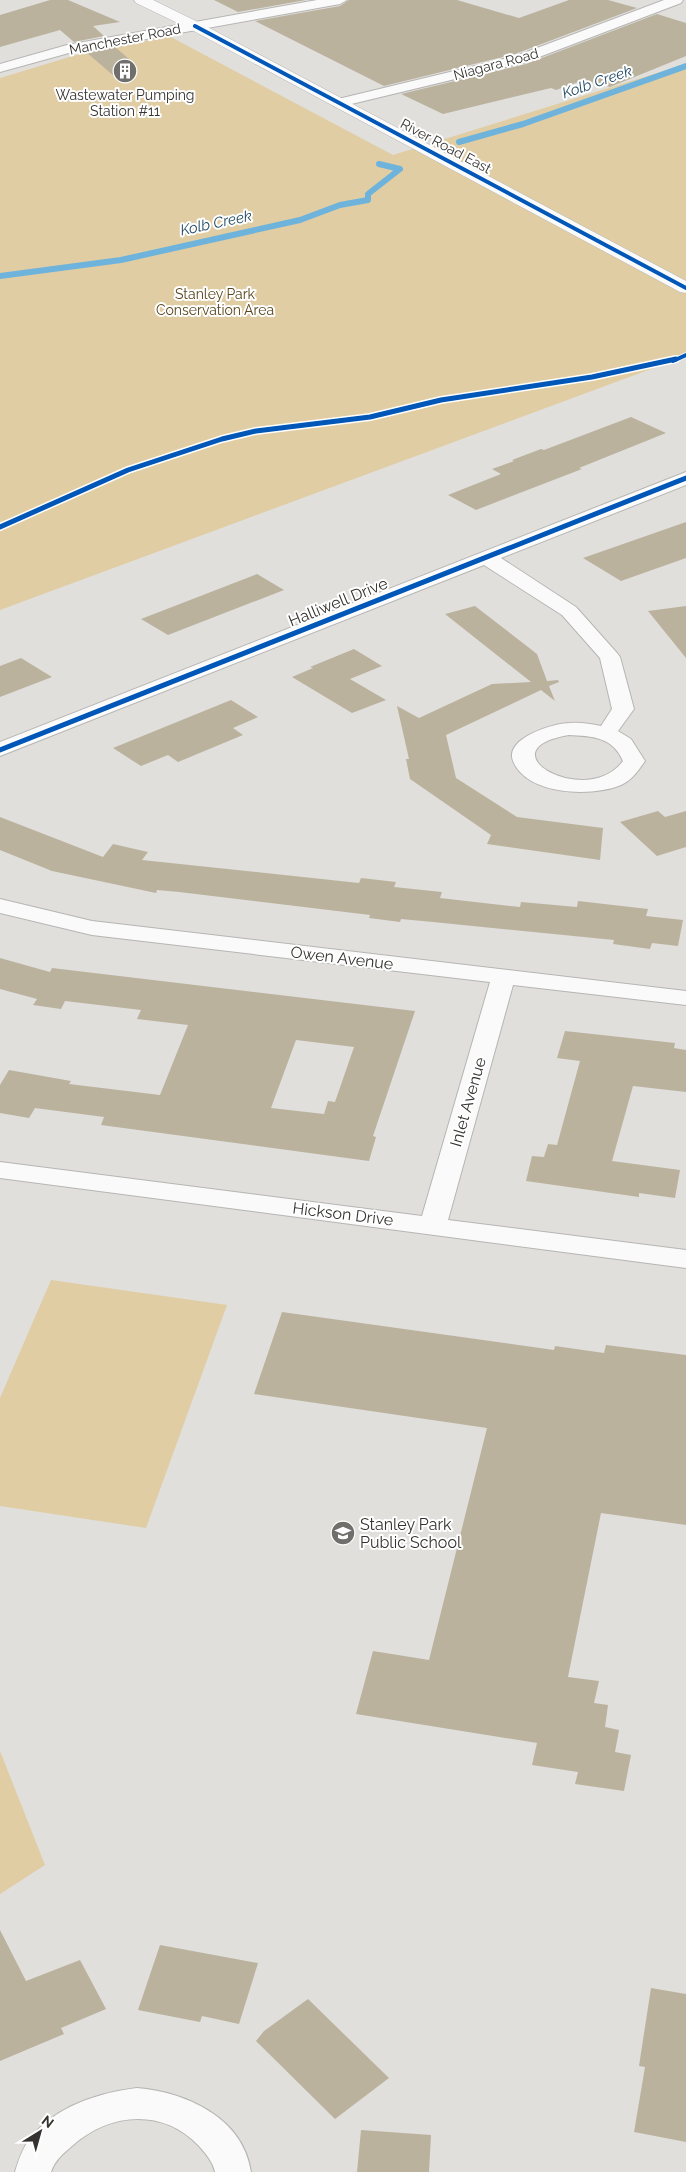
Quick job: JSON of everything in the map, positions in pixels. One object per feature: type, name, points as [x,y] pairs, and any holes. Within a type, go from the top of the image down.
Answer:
[{"type":"street","name":"River Road East","points":[[141,0],[195,26],[686,288]]},
{"type":"street","name":"Manchester Road","points":[[0,68],[67,49],[340,0]]},
{"type":"street","name":"Niagara Road","points":[[339,103],[521,59],[676,0]]},
{"type":"street","name":"Halliwell Drive","points":[[0,750],[686,478]]},
{"type":"street","points":[[487,558],[569,611],[610,657],[623,709],[606,733]]},
{"type":"street","name":"Owen Avenue","points":[[0,906],[92,928],[503,978],[686,998]]},
{"type":"street","name":"Inlet Avenue","points":[[433,1226],[503,978]]},
{"type":"street","name":"Hickson Drive","points":[[0,1170],[686,1259]]},
{"type":"street","points":[[33,2172],[40,2153],[65,2127],[98,2109],[135,2103],[172,2108],[209,2129],[232,2162],[233,2172]]},
{"type":"green space","name":"Stanley Park Conservation Area","points":[[169,36],[393,155],[686,64],[686,356],[0,610],[0,78],[76,55]]},
{"type":"green space","points":[[51,1280],[227,1305],[146,1528],[0,1506],[0,1398]]},
{"type":"green space","points":[[0,1751],[45,1865],[0,1894]]},
{"type":"building","points":[[50,0],[68,0],[120,22],[93,26],[104,36],[74,42],[60,30],[0,47],[0,15]]},
{"type":"building","points":[[214,0],[306,0],[238,12]]},
{"type":"building","points":[[349,0],[457,0],[519,18],[569,0],[608,0],[637,8],[515,54],[384,86],[255,21],[340,6]]},
{"type":"building","points":[[657,14],[686,23],[686,56],[610,87],[584,80],[556,90],[551,88],[443,114],[401,94],[526,64]]},
{"type":"building","points":[[115,47],[136,65],[121,82],[86,52]]},
{"type":"building","points":[[631,417],[666,433],[579,468],[582,469],[476,510],[448,495],[501,474],[492,469],[514,461],[512,460]]},
{"type":"building","points":[[686,522],[686,558],[621,581],[583,558]]},
{"type":"building","points":[[257,574],[284,590],[168,635],[141,619]]},
{"type":"building","points":[[475,606],[537,654],[547,681],[558,680],[559,682],[549,686],[555,701],[541,690],[446,735],[456,778],[517,817],[603,828],[600,860],[487,844],[491,835],[410,779],[406,759],[409,759],[397,706],[419,718],[492,684],[531,682],[445,614]]},
{"type":"building","points":[[686,606],[686,658],[648,611]]},
{"type":"building","points":[[354,649],[382,666],[350,679],[386,700],[352,713],[292,677],[313,668],[310,667]]},
{"type":"building","points":[[21,658],[52,677],[0,697],[0,666]]},
{"type":"building","points":[[231,700],[258,717],[233,728],[243,735],[178,762],[168,755],[141,766],[113,748]]},
{"type":"building","points":[[658,811],[665,817],[686,811],[686,847],[657,856],[620,822]]},
{"type":"building","points":[[0,817],[103,857],[113,844],[148,852],[142,860],[359,883],[361,878],[396,882],[394,887],[442,892],[440,898],[520,907],[521,902],[577,907],[578,901],[648,909],[646,916],[683,920],[678,946],[652,943],[650,949],[613,944],[614,940],[401,919],[400,922],[369,918],[370,915],[179,892],[157,890],[156,893],[52,871],[0,850]]},
{"type":"building","points":[[0,958],[50,972],[52,968],[415,1011],[373,1136],[376,1137],[369,1161],[101,1125],[104,1117],[35,1108],[29,1118],[0,1113],[0,1085],[9,1070],[71,1081],[69,1084],[160,1095],[188,1025],[137,1019],[141,1010],[65,1001],[61,1009],[33,1005],[37,999],[0,989]],"holes":[[[296,1040],[354,1047],[335,1102],[328,1101],[324,1114],[271,1108]]]},
{"type":"building","points":[[565,1031],[675,1043],[674,1048],[686,1050],[686,1092],[633,1086],[612,1161],[680,1170],[675,1198],[639,1193],[639,1197],[526,1181],[532,1156],[544,1157],[548,1144],[557,1145],[580,1061],[557,1058]]},
{"type":"building","points":[[282,1312],[554,1350],[555,1346],[604,1353],[606,1345],[686,1355],[686,1525],[601,1513],[568,1677],[599,1681],[594,1703],[608,1705],[605,1727],[619,1730],[615,1752],[631,1755],[624,1791],[575,1784],[578,1772],[532,1765],[537,1743],[356,1714],[373,1651],[429,1660],[487,1428],[254,1394]]},
{"type":"building","points":[[0,1930],[26,1981],[80,1960],[106,2009],[61,2028],[64,2034],[0,2061]]},
{"type":"building","points":[[160,1945],[258,1963],[239,2024],[202,2016],[200,2022],[138,2010]]},
{"type":"building","points":[[651,1988],[686,1994],[686,2142],[634,2132],[645,2067],[639,2066]]},
{"type":"building","points":[[308,1999],[389,2078],[335,2119],[256,2041],[264,2031]]},
{"type":"building","points":[[361,2130],[431,2135],[429,2172],[357,2172]]},
{"type":"waterway","name":"Kolb Creek","points":[[459,142],[523,124],[686,66]]},
{"type":"waterway","name":"Kolb Creek","points":[[0,276],[121,260],[300,220],[340,205],[368,200],[368,194],[400,169],[379,164]]},
{"type":"cycle path","points":[[195,26],[686,288]]},
{"type":"cycle path","points":[[0,527],[128,470],[222,439],[256,431],[370,417],[441,400],[592,377],[670,362],[686,355]]},
{"type":"cycle path","points":[[0,750],[686,478]]},
{"type":"place","name":"Wastewater Pumping Station #11","points":[[125,71]]},
{"type":"place","name":"Stanley Park Public School","points":[[343,1533]]}]
